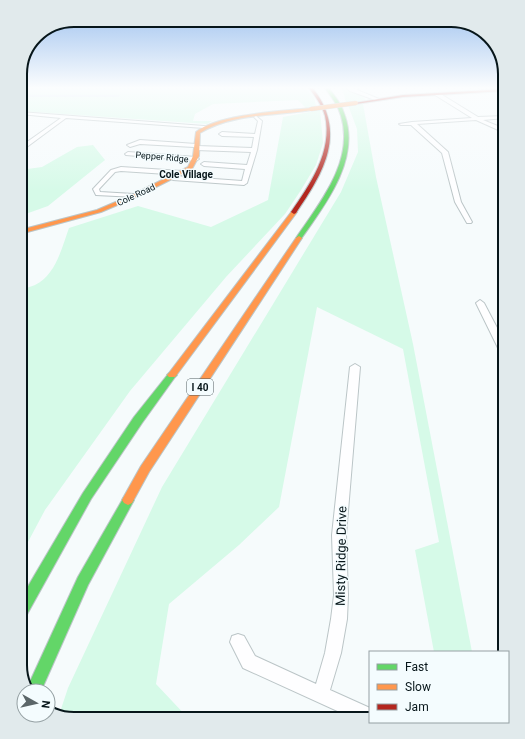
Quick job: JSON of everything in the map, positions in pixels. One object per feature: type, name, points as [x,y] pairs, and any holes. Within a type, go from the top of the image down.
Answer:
[{"type":"main road","points":[[200,162],[197,147],[198,132],[204,127],[233,121]]},
{"type":"main road","name":"I 40","points":[[27,601],[87,496],[138,420],[295,210],[312,185],[323,163],[328,144],[327,121]]},
{"type":"main road","name":"I 40","points":[[37,683],[83,581],[145,469],[319,208],[335,181],[344,159],[347,140],[345,121]]},
{"type":"main road","name":"Cole Road","points":[[27,230],[92,214],[173,178],[200,162]]},
{"type":"street","points":[[27,145],[59,121]]},
{"type":"street","points":[[135,121],[204,127]]},
{"type":"street","points":[[173,178],[244,183],[254,150],[260,121]]},
{"type":"street","points":[[401,124],[437,121]]},
{"type":"street","points":[[483,121],[498,128]]},
{"type":"street","points":[[412,123],[445,152],[455,194],[469,222]]},
{"type":"street","points":[[222,134],[257,136]]},
{"type":"street","name":"Pepper Ridge","points":[[130,144],[140,142],[254,150]]},
{"type":"street","name":"Pepper Ridge","points":[[128,154],[249,167]]},
{"type":"street","points":[[131,196],[98,194],[96,189],[113,171],[121,169],[182,173]]},
{"type":"street","points":[[480,303],[498,338]]},
{"type":"street","name":"Misty Ridge Drive","points":[[321,694],[333,653],[339,619],[341,595],[339,535],[355,368]]},
{"type":"street","points":[[238,642],[249,662],[359,712]]},
{"type":"green space","points":[[171,121],[211,121],[207,124]]},
{"type":"green space","points":[[282,121],[321,121],[323,143],[316,165],[285,214],[226,277],[130,391],[45,510],[27,544],[27,288],[35,285],[42,280],[53,268],[61,252],[69,228],[138,206],[211,227],[268,200]]},
{"type":"green space","points":[[354,121],[366,121],[376,177],[413,344],[472,651],[434,651],[415,550],[439,542],[403,349],[317,307],[279,507],[239,545],[169,604],[156,684],[182,712],[71,712],[61,710],[68,688],[162,487],[341,192],[358,152],[357,129]]},
{"type":"green space","points":[[93,145],[105,160],[48,206],[27,214],[27,169],[42,167],[77,147]]},
{"type":"traffic: fast","points":[[299,238],[326,197],[341,167],[345,151],[346,135],[344,121]]},
{"type":"traffic: fast","points":[[27,601],[87,496],[138,420],[172,375]]},
{"type":"traffic: fast","points":[[37,683],[83,581],[128,500]]},
{"type":"traffic: slow","points":[[27,230],[99,211],[134,196],[190,168],[196,156],[198,132],[206,127],[225,121]]},
{"type":"traffic: slow","points":[[172,375],[294,212]]},
{"type":"traffic: slow","points":[[128,500],[145,469],[299,238]]},
{"type":"traffic: jam","points":[[294,212],[310,187],[323,159],[329,130],[328,121]]},
{"type":"district","name":"Cole Village","points":[[186,174]]}]
